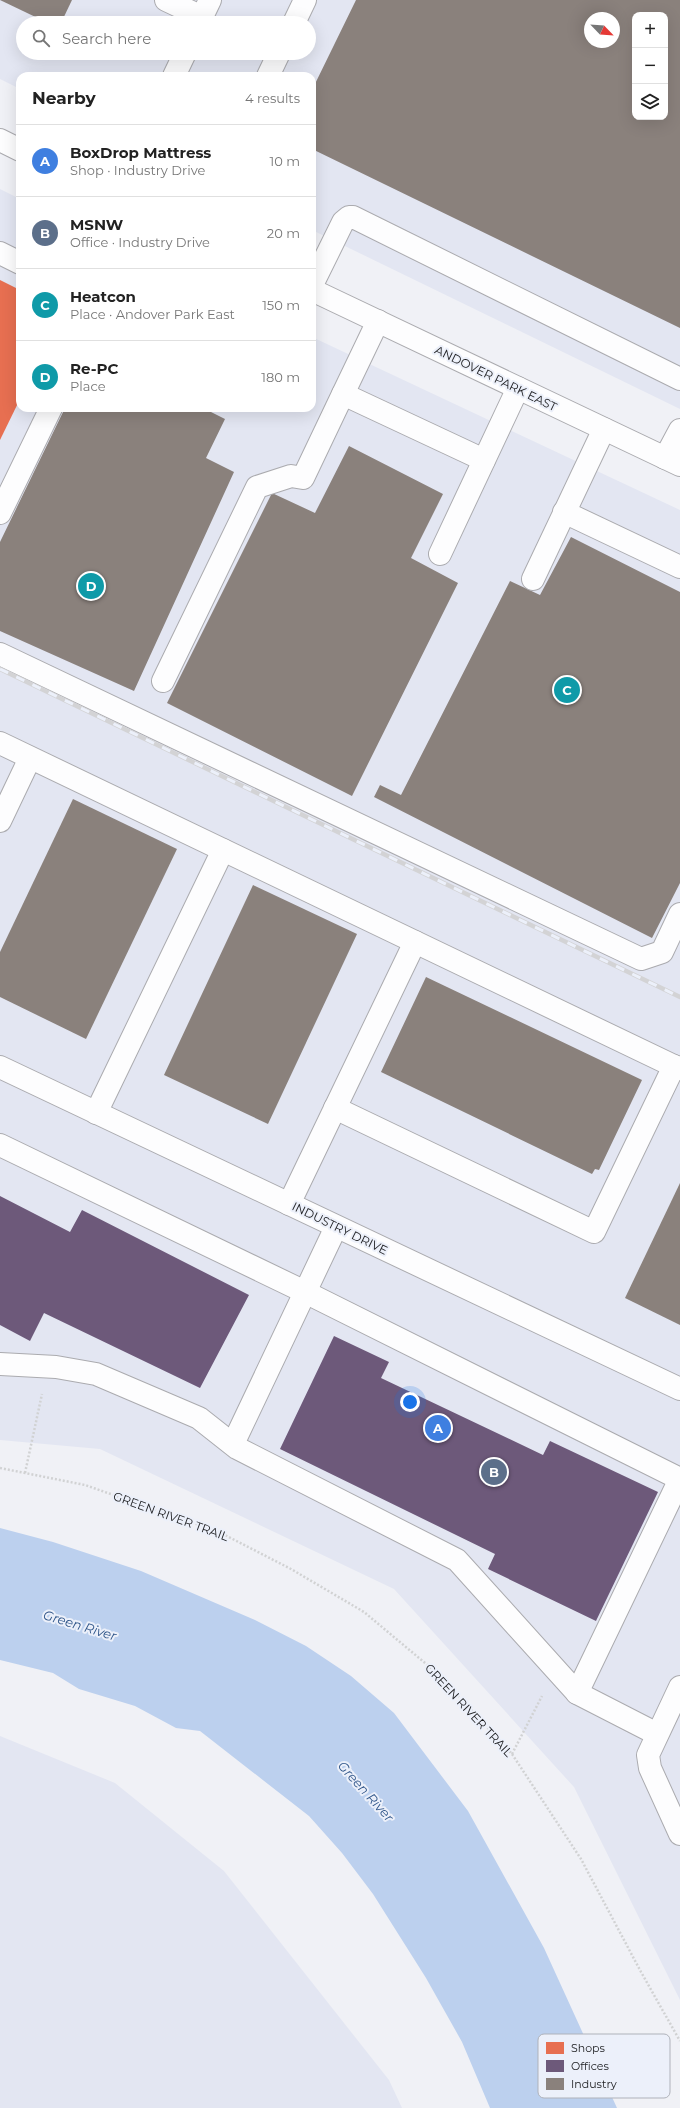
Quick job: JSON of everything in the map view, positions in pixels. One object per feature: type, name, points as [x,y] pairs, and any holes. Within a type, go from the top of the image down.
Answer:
[{"type":"street","points":[[166,0],[204,13]]},
{"type":"street","points":[[297,16],[305,0]]},
{"type":"street","points":[[176,72],[182,60]]},
{"type":"street","points":[[270,72],[276,60]]},
{"type":"street","points":[[0,140],[16,148]]},
{"type":"street","points":[[316,277],[343,222],[349,217],[353,217],[680,379]]},
{"type":"street","points":[[0,253],[16,260]]},
{"type":"street","name":"ANDOVER PARK EAST","points":[[316,292],[673,462]]},
{"type":"street","points":[[163,681],[257,487],[291,476],[303,478],[378,321]]},
{"type":"street","points":[[440,554],[518,388]]},
{"type":"street","points":[[343,394],[484,460]]},
{"type":"street","points":[[0,513],[49,412]]},
{"type":"street","points":[[532,579],[604,429]]},
{"type":"street","points":[[673,462],[680,430]]},
{"type":"street","points":[[564,512],[680,567]]},
{"type":"street","points":[[0,654],[641,959],[662,952],[680,914]]},
{"type":"street","points":[[0,743],[677,1068],[594,1232],[335,1108]]},
{"type":"street","points":[[0,821],[30,758]]},
{"type":"street","points":[[96,1113],[223,850]]},
{"type":"street","points":[[289,1204],[415,942]]},
{"type":"street","name":"INDUSTRY DRIVE","points":[[2,1073],[96,1113],[680,1389]]},
{"type":"street","points":[[0,1145],[305,1292],[680,1479],[577,1693]]},
{"type":"street","points":[[233,1444],[336,1227]]},
{"type":"street","points":[[0,1364],[48,1366],[96,1374],[200,1418],[233,1444],[457,1560],[557,1669],[577,1693],[657,1734]]},
{"type":"street","points":[[680,1687],[648,1755],[650,1768],[680,1834]]},
{"type":"path","points":[[25,1473],[48,1366]]},
{"type":"path","name":"GREEN RIVER TRAIL","points":[[0,1468],[85,1485],[219,1532],[291,1569],[364,1612],[437,1673],[512,1754],[581,1859],[640,1972],[680,2041]]},
{"type":"path","points":[[512,1754],[557,1669]]},
{"type":"shaded area","points":[[0,0],[680,0],[680,409],[316,232],[316,72],[16,72],[16,87],[0,79]]},
{"type":"shaded area","points":[[0,189],[16,197],[16,412],[316,412],[316,339],[680,510],[680,2000],[574,1787],[394,1589],[100,1449],[0,1440]]},
{"type":"shaded area","points":[[0,1736],[115,1783],[224,1871],[389,2080],[402,2108],[0,2108]]},
{"type":"water","name":"Green River","points":[[0,1528],[53,1542],[141,1571],[255,1620],[306,1646],[351,1676],[394,1713],[468,1811],[544,1948],[583,2034],[538,2034],[538,2098],[612,2098],[617,2108],[490,2108],[462,2042],[426,1978],[373,1894],[342,1853],[309,1816],[200,1731],[176,1728],[135,1706],[79,1689],[53,1673],[0,1660]]},
{"type":"building: Shops","points":[[0,280],[16,288],[16,407],[0,440]]},
{"type":"building: Offices","points":[[0,1196],[70,1232],[82,1210],[249,1295],[200,1388],[44,1313],[30,1341],[0,1325]]},
{"type":"building: Offices","points":[[334,1336],[389,1362],[381,1378],[543,1455],[550,1441],[658,1492],[596,1621],[488,1569],[495,1554],[280,1449]]},
{"type":"building: Industry","points":[[0,0],[72,0],[64,16],[33,16]]},
{"type":"building: Industry","points":[[356,0],[680,0],[680,328],[316,151],[316,82]]},
{"type":"building: Industry","points":[[63,412],[211,412],[225,419],[206,458],[234,472],[134,691],[0,631],[0,542]]},
{"type":"building: Industry","points":[[349,446],[443,494],[411,558],[458,583],[352,796],[167,703],[272,493],[315,513]]},
{"type":"building: Industry","points":[[571,537],[680,592],[680,883],[652,938],[374,797],[380,785],[401,795],[510,581],[540,595]]},
{"type":"building: Industry","points":[[73,799],[177,849],[86,1039],[0,997],[0,952]]},
{"type":"building: Industry","points":[[253,885],[357,934],[268,1124],[164,1075]]},
{"type":"building: Industry","points":[[426,977],[642,1080],[599,1170],[595,1169],[592,1174],[381,1072]]},
{"type":"building: Industry","points":[[680,1183],[680,1325],[625,1298]]},
{"type":"railway","points":[[0,669],[680,997]]},
{"type":"place","name":"Re-PC","points":[[91,586]]},
{"type":"place","name":"Heatcon","points":[[567,690]]},
{"type":"place","name":"BoxDrop Mattress","points":[[438,1428]]},
{"type":"place","name":"MSNW","points":[[494,1472]]}]
